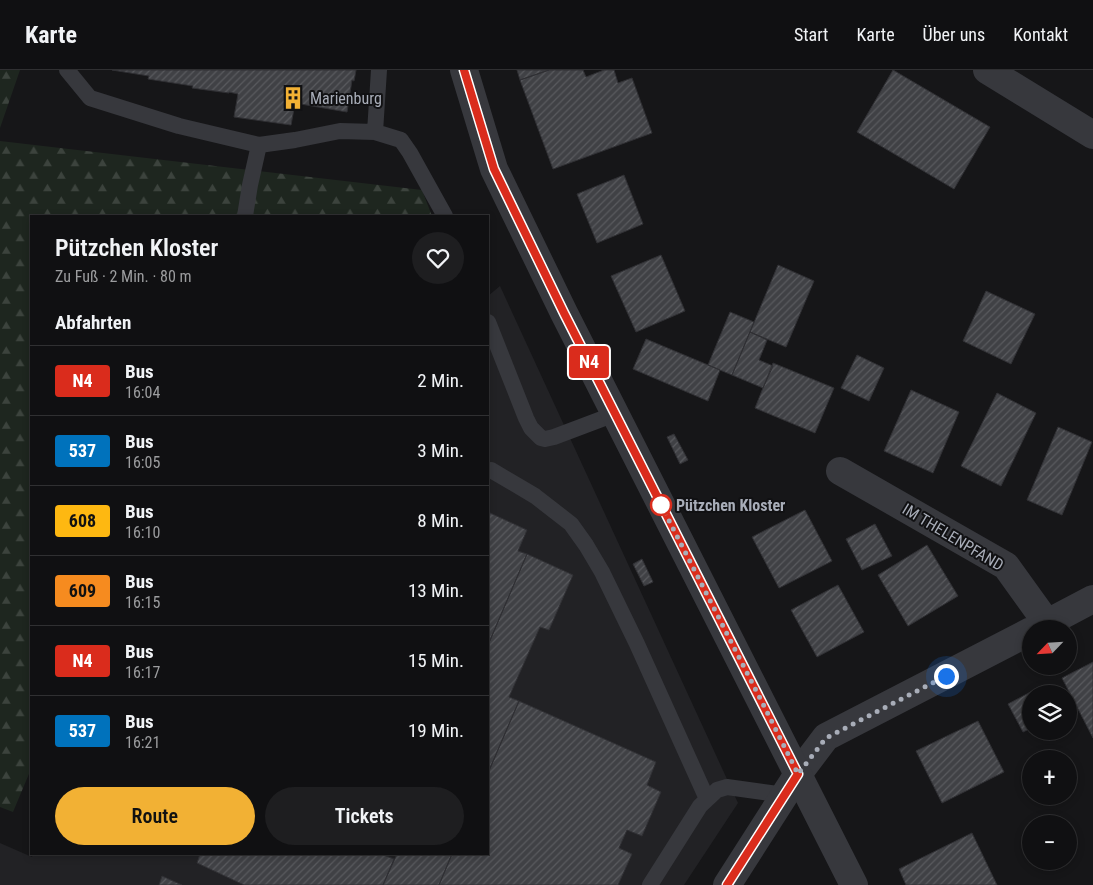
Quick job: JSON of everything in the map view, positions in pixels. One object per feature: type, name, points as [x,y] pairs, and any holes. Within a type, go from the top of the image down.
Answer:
[{"type":"street","points":[[464,70],[494,169],[615,414],[791,784],[854,885]]},
{"type":"street","points":[[987,70],[1093,135]]},
{"type":"street","name":"IM THELENPFAND","points":[[840,471],[1006,566],[1034,620]]},
{"type":"street","points":[[1053,620],[1093,599]]},
{"type":"street","points":[[727,885],[791,784],[826,738],[1022,636]]},
{"type":"lane","points":[[67,70],[90,98],[179,126],[260,145],[340,131],[375,132],[401,140],[444,215]]},
{"type":"lane","points":[[375,132],[379,70]]},
{"type":"lane","points":[[245,215],[250,184],[260,145]]},
{"type":"lane","points":[[489,325],[526,418],[531,428],[541,438],[554,437],[615,414]]},
{"type":"lane","points":[[491,470],[534,496],[570,524],[586,545],[602,572],[637,644],[707,799]]},
{"type":"lane","points":[[650,885],[700,806],[717,790],[727,787],[791,784]]},
{"type":"shaded area","points":[[500,286],[738,803],[684,885],[0,885],[0,843],[32,857],[33,855],[489,855],[489,295]]},
{"type":"green space","points":[[0,70],[20,70],[0,128]]},
{"type":"green space","points":[[0,141],[422,190],[432,215],[30,215],[30,771],[13,812],[0,807]]},
{"type":"building","name":"Marienburg","points":[[112,70],[356,70],[354,81],[352,80],[347,112],[295,103],[291,125],[234,117],[238,94],[192,88],[193,86],[148,79],[149,76]]},
{"type":"building","points":[[517,70],[549,70],[520,80]]},
{"type":"building","points":[[549,70],[583,70],[586,77],[604,70],[614,70],[618,83],[632,78],[652,133],[553,169],[520,80]]},
{"type":"building","points":[[893,70],[990,127],[954,189],[857,132]]},
{"type":"building","points":[[624,175],[643,224],[597,243],[577,194]]},
{"type":"building","points":[[661,255],[685,311],[636,332],[611,276]]},
{"type":"building","points":[[778,265],[814,281],[786,347],[750,332]]},
{"type":"building","points":[[986,291],[1035,314],[1011,364],[963,341]]},
{"type":"building","points":[[730,312],[754,322],[732,375],[708,365]]},
{"type":"building","points":[[750,332],[767,340],[759,360],[773,366],[763,388],[732,375]]},
{"type":"building","points":[[646,339],[720,370],[708,401],[633,369]]},
{"type":"building","points":[[857,355],[884,368],[869,401],[841,388]]},
{"type":"building","points":[[773,363],[834,388],[815,433],[755,408]]},
{"type":"building","points":[[911,390],[959,412],[933,473],[884,451]]},
{"type":"building","points":[[997,393],[1036,413],[1001,486],[961,466]]},
{"type":"building","points":[[1058,427],[1092,442],[1062,515],[1027,500]]},
{"type":"building","points":[[674,434],[688,460],[680,464],[667,437]]},
{"type":"building","points":[[805,510],[832,561],[779,588],[752,537]]},
{"type":"building","points":[[489,512],[527,530],[518,551],[527,554],[489,643]]},
{"type":"building","points":[[875,524],[892,556],[862,570],[846,539]]},
{"type":"building","points":[[927,545],[958,596],[908,626],[878,575]]},
{"type":"building","points":[[527,554],[573,575],[549,630],[540,627],[509,697],[519,701],[489,771],[489,643]]},
{"type":"building","points":[[642,559],[653,582],[644,586],[633,564]]},
{"type":"building","points":[[838,585],[864,632],[817,657],[791,610]]},
{"type":"building","points":[[1093,662],[1093,738],[1077,707],[1077,685],[1066,685],[1062,678],[1068,675],[1078,675],[1078,670]]},
{"type":"building","points":[[1022,697],[1022,730],[1008,704]]},
{"type":"building","points":[[519,701],[656,762],[647,785],[661,792],[642,836],[627,830],[619,848],[632,854],[618,885],[439,885],[452,855],[489,855],[489,771]]},
{"type":"building","points":[[978,721],[1004,772],[942,803],[916,751]]},
{"type":"building","points":[[972,833],[997,885],[906,885],[899,869]]},
{"type":"building","points":[[200,855],[384,855],[394,859],[383,885],[244,885],[197,863]]},
{"type":"building","points":[[397,855],[452,855],[439,885],[383,885]]},
{"type":"building","points":[[162,876],[182,885],[159,885]]},
{"type":"bus line","name":"N4","points":[[464,70],[494,169],[564,313],[798,774],[727,885]]},
{"type":"place","name":"Marienburg","points":[[293,98]]},
{"type":"place","name":"Pützchen Kloster","points":[[661,505]]},
{"type":"route","points":[[661,505],[798,774],[826,738],[946,676]]}]
